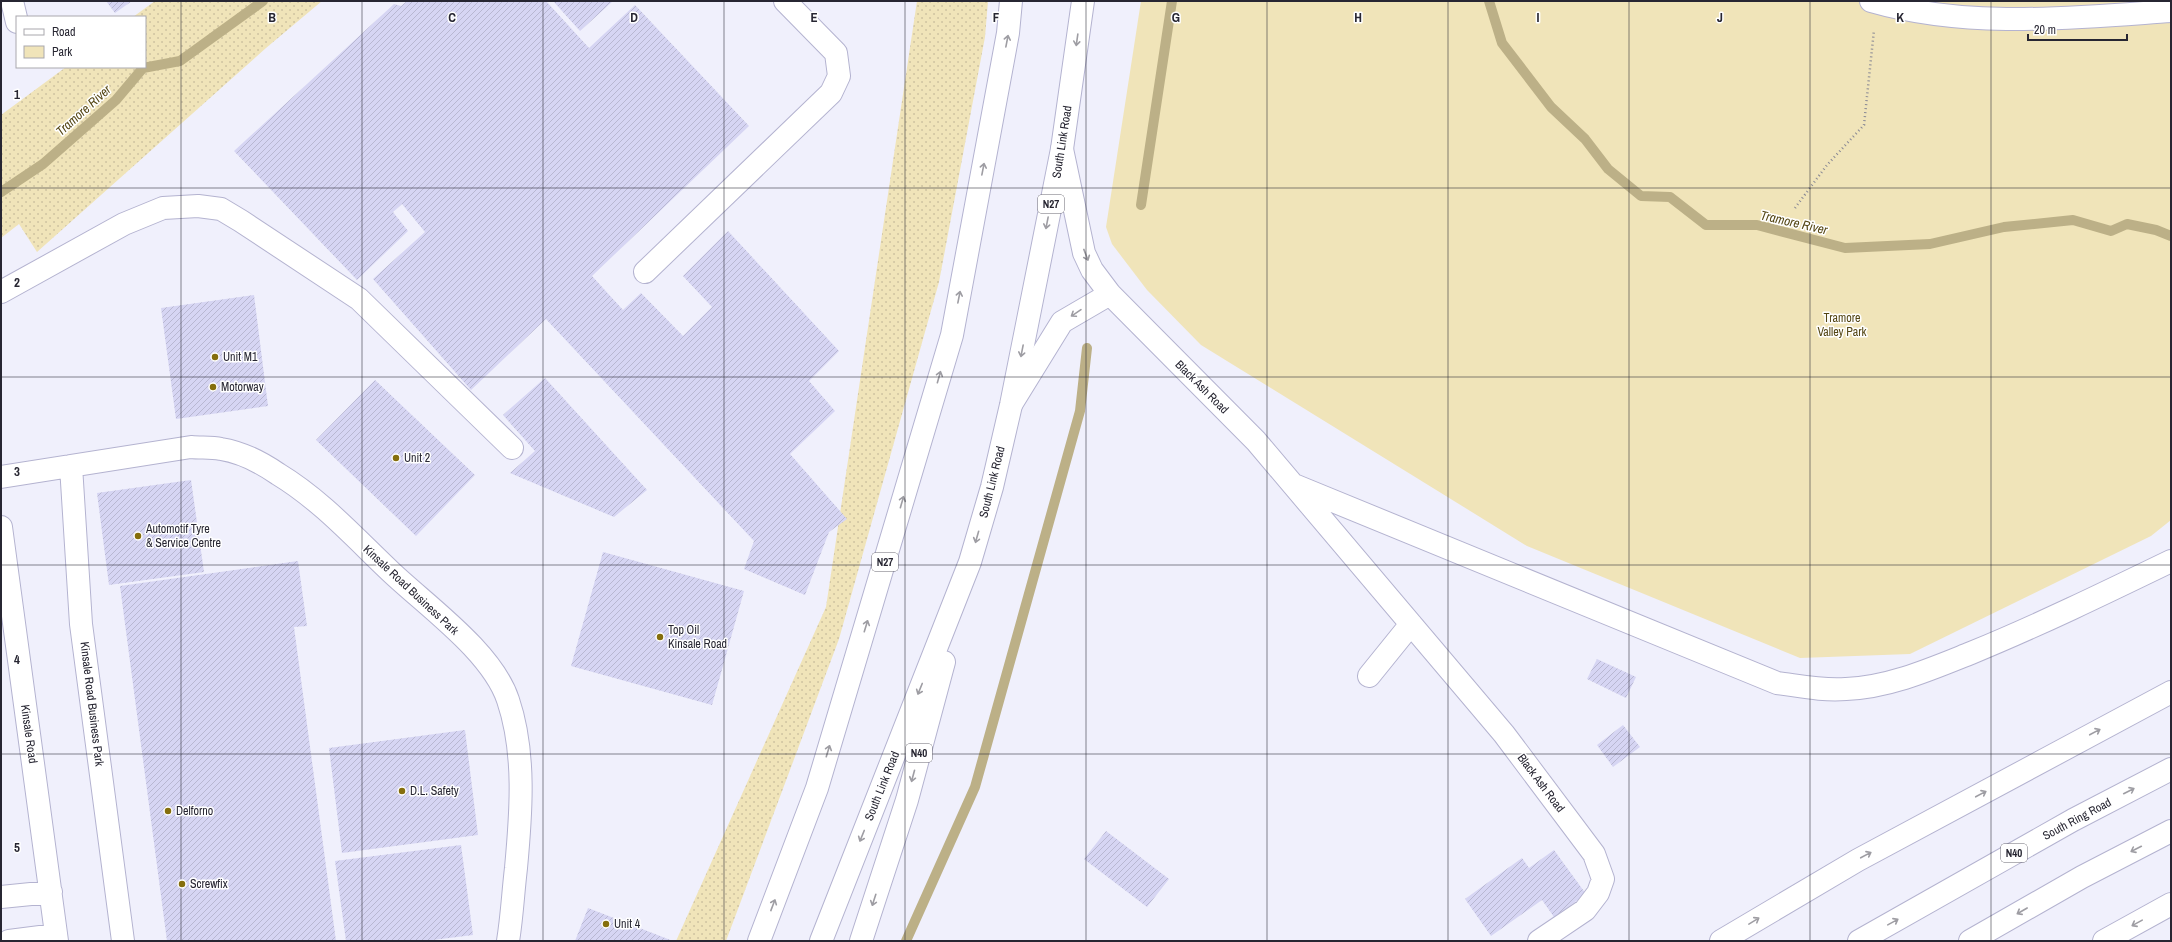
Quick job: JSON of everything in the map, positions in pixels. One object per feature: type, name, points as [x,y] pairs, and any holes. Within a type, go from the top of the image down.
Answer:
[{"type":"main road","points":[[12,1],[16,18]]},
{"type":"main road","points":[[645,272],[831,93],[839,76],[836,53],[785,1]]},
{"type":"main road","name":"N27","points":[[759,941],[817,788],[952,335],[1008,33],[1011,1]]},
{"type":"main road","name":"South Link Road","points":[[821,941],[970,562],[992,487],[1011,405],[1062,149],[1083,1]]},
{"type":"main road","points":[[1876,2],[1910,12],[1959,18],[2081,17],[2171,11]]},
{"type":"main road","name":"Black Ash Road","points":[[1062,149],[1084,253],[1092,270],[1110,294],[1256,442],[1504,734],[1594,854],[1603,879],[1598,893],[1585,910],[1539,941]]},
{"type":"main road","points":[[1,292],[124,224],[163,208],[198,206],[221,209],[359,299],[512,448]]},
{"type":"main road","points":[[1011,405],[1062,322],[1110,294]]},
{"type":"main road","name":"Kinsale Road Business Park","points":[[1,477],[191,448],[221,449],[257,463],[278,474],[309,496],[451,627],[489,665],[499,679],[508,700],[518,746],[520,820],[508,941]]},
{"type":"main road","name":"Kinsale Road Business Park","points":[[71,466],[81,624],[123,941]]},
{"type":"main road","points":[[1291,484],[1777,684],[1811,688],[1846,689],[1885,683],[1920,674],[2029,629],[2171,561]]},
{"type":"main road","name":"Kinsale Road","points":[[1,527],[57,938]]},
{"type":"main road","name":"N40","points":[[861,941],[907,800],[970,562]]},
{"type":"main road","points":[[1369,676],[1410,624]]},
{"type":"main road","points":[[1721,941],[1858,860],[2171,692]]},
{"type":"main road","name":"South Ring Road","points":[[1859,941],[2073,820],[2171,769]]},
{"type":"main road","points":[[1970,941],[2082,877],[2171,831]]},
{"type":"main road","points":[[1,897],[51,892]]},
{"type":"main road","points":[[2104,941],[2171,904]]},
{"type":"main road","points":[[9,941],[57,938]]},
{"type":"path","points":[[1795,208],[1827,165],[1864,125],[1876,2]]},
{"type":"green space","points":[[155,1],[322,1],[266,48],[37,252],[19,224],[1,238],[1,115],[65,68],[146,68],[146,16],[134,16]]},
{"type":"green space","points":[[917,1],[988,1],[985,37],[939,282],[839,639],[726,941],[676,941],[826,607]]},
{"type":"green space","name":"Tramore Valley Park","points":[[1141,1],[2171,1],[2171,520],[2151,536],[1910,654],[1800,658],[1527,546],[1201,345],[1147,290],[1112,244],[1106,227]]},
{"type":"building","points":[[106,1],[132,1],[115,13]]},
{"type":"building","points":[[407,1],[546,1],[589,48],[635,5],[749,126],[592,276],[623,310],[641,293],[683,336],[712,307],[683,276],[728,231],[839,351],[809,381],[835,411],[790,454],[847,519],[829,532],[805,595],[744,569],[754,541],[546,319],[471,390],[373,279],[425,232],[402,204],[393,212],[408,231],[357,280],[234,151],[394,4],[401,6]]},
{"type":"building","points":[[553,1],[613,1],[580,31]]},
{"type":"building","name":"Unit M1","points":[[254,295],[268,406],[176,419],[161,308]]},
{"type":"building","points":[[545,378],[647,490],[614,517],[510,473],[535,451],[503,415]]},
{"type":"building","name":"Unit 2","points":[[375,380],[475,475],[416,536],[316,440]]},
{"type":"building","points":[[191,480],[204,572],[109,585],[97,493]]},
{"type":"building","points":[[603,552],[744,591],[712,705],[571,666]]},
{"type":"building","points":[[298,561],[307,626],[294,627],[336,941],[167,941],[120,586]]},
{"type":"building","points":[[1597,659],[1636,677],[1626,698],[1587,679]]},
{"type":"building","points":[[1623,725],[1640,747],[1613,767],[1597,745]]},
{"type":"building","points":[[465,730],[478,835],[342,853],[329,748]]},
{"type":"building","points":[[1106,831],[1169,879],[1147,907],[1084,859]]},
{"type":"building","points":[[461,845],[473,935],[425,941],[346,941],[335,861]]},
{"type":"building","points":[[1554,850],[1586,894],[1554,917],[1542,900],[1491,936],[1465,899],[1522,858],[1529,868]]},
{"type":"building","name":"Unit 4","points":[[588,908],[673,941],[575,941]]},
{"type":"waterway","name":"Tramore River","points":[[146,67],[180,61],[263,1]]},
{"type":"waterway","points":[[1141,205],[1172,1]]},
{"type":"waterway","name":"Tramore River","points":[[1489,1],[1502,43],[1551,107],[1585,139],[1608,169],[1641,196],[1670,197],[1706,225],[1757,225],[1845,248],[1930,244],[2004,227],[2073,220],[2111,231],[2127,224],[2156,230],[2171,236]]},
{"type":"waterway","name":"Tramore River","points":[[1,192],[43,164],[116,100],[143,68]]},
{"type":"waterway","points":[[906,941],[975,787],[1080,411],[1087,348]]},
{"type":"place","name":"Unit M1","points":[[215,357]]},
{"type":"place","name":"Motorway","points":[[213,387]]},
{"type":"place","name":"Unit 2","points":[[396,458]]},
{"type":"place","name":"Automotif Tyre & Service Centre","points":[[138,536]]},
{"type":"place","name":"Top Oil Kinsale Road","points":[[660,637]]},
{"type":"place","name":"D.L. Safety","points":[[402,791]]},
{"type":"place","name":"Delforno","points":[[168,811]]},
{"type":"place","name":"Screwfix","points":[[182,884]]},
{"type":"place","name":"Unit 4","points":[[606,924]]}]
